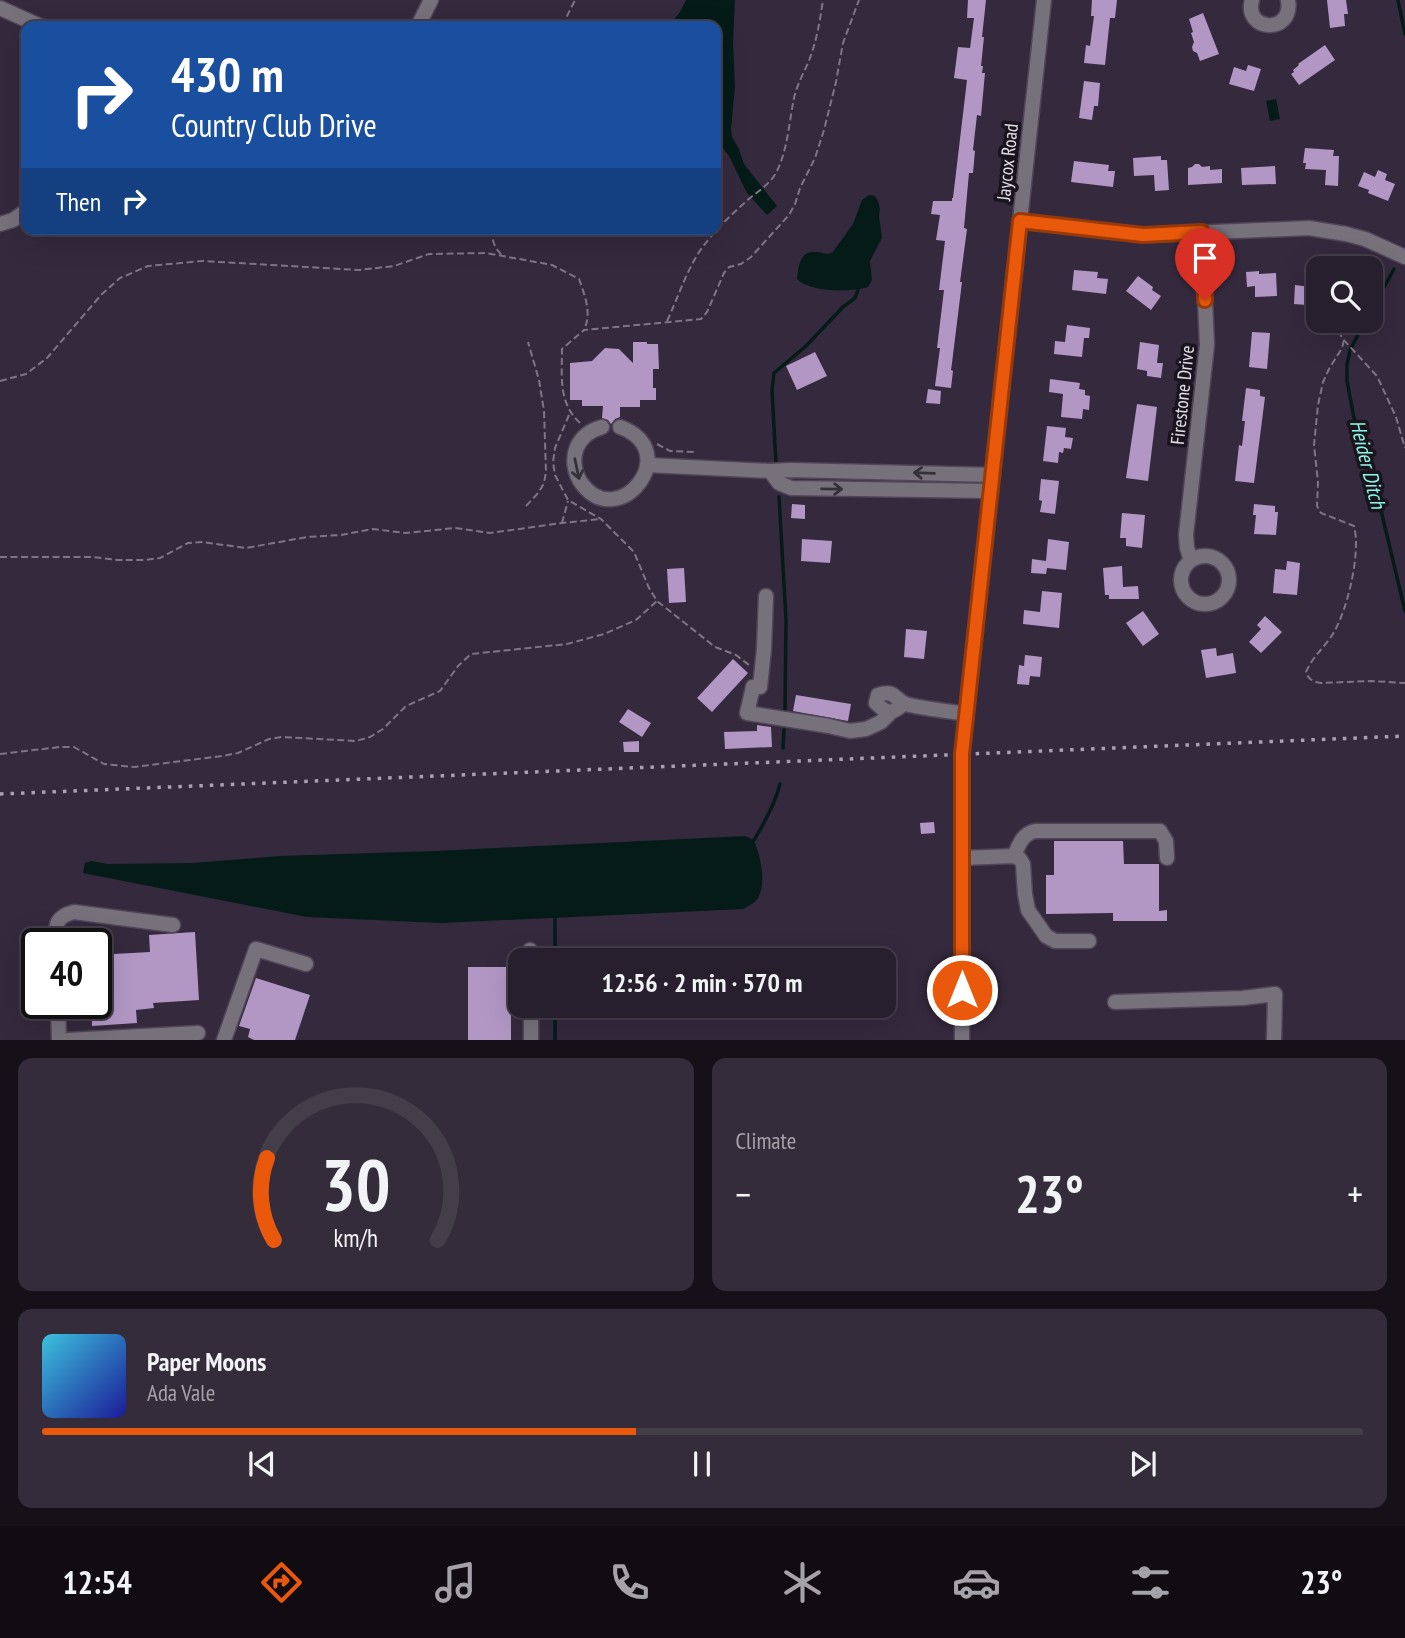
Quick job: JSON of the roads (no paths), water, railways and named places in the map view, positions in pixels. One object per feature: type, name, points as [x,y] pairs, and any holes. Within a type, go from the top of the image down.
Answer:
[{"type":"street","points":[[420,21],[431,0]]},
{"type":"street","name":"Jaycox Road","points":[[962,1040],[962,754],[1044,0]]},
{"type":"street","points":[[1252,0],[1252,15],[1267,26],[1284,20],[1289,12],[1288,0]]},
{"type":"street","points":[[0,8],[29,21]]},
{"type":"street","points":[[0,224],[21,214]]},
{"type":"street","points":[[1020,221],[1143,235],[1309,228],[1346,234],[1400,254]]},
{"type":"street","name":"Firestone Drive","points":[[1191,560],[1186,535],[1207,345],[1202,232]]},
{"type":"street","points":[[602,427],[592,431],[578,445],[574,465],[587,490],[607,498],[625,495],[639,485],[647,465],[641,443],[632,433],[620,427]]},
{"type":"street","points":[[647,465],[770,471],[993,475]]},
{"type":"street","points":[[770,471],[779,483],[791,488],[991,491]]},
{"type":"street","points":[[766,596],[760,687],[753,687],[747,713],[850,732],[881,722],[891,712]]},
{"type":"street","points":[[904,704],[891,712],[885,711],[876,703],[878,695],[886,692],[896,695],[904,704],[966,714]]},
{"type":"street","points":[[1014,856],[1023,837],[1035,831],[1160,831],[1166,841],[1167,858]]},
{"type":"street","points":[[962,858],[1014,856],[1020,859],[1023,864],[1028,910],[1046,936],[1055,941],[1089,941]]},
{"type":"street","points":[[56,928],[58,920],[74,912],[173,925]]},
{"type":"street","points":[[224,1040],[256,950],[306,964]]},
{"type":"street","points":[[1115,1002],[1243,998],[1275,994],[1274,1040]]},
{"type":"street","points":[[531,1018],[531,1040]]},
{"type":"street","points":[[58,1019],[59,1040]]},
{"type":"street","points":[[67,1040],[198,1033]]},
{"type":"waterway","name":"Heider Ditch","points":[[1398,0],[1405,34]]},
{"type":"waterway","name":"Heider Ditch","points":[[1383,289],[1394,269]]},
{"type":"waterway","points":[[776,464],[772,390],[774,373],[855,298],[858,290]]},
{"type":"waterway","name":"Heider Ditch","points":[[1359,333],[1350,350],[1347,381],[1354,418],[1374,481],[1405,611]]},
{"type":"waterway","points":[[779,497],[786,620],[785,710]]},
{"type":"waterway","points":[[783,748],[784,730]]},
{"type":"waterway","points":[[754,840],[769,813],[780,784]]},
{"type":"waterway","points":[[555,918],[555,948]]},
{"type":"waterway","points":[[555,1018],[555,1040]]},
{"type":"railway","points":[[0,794],[1405,736]]}]
